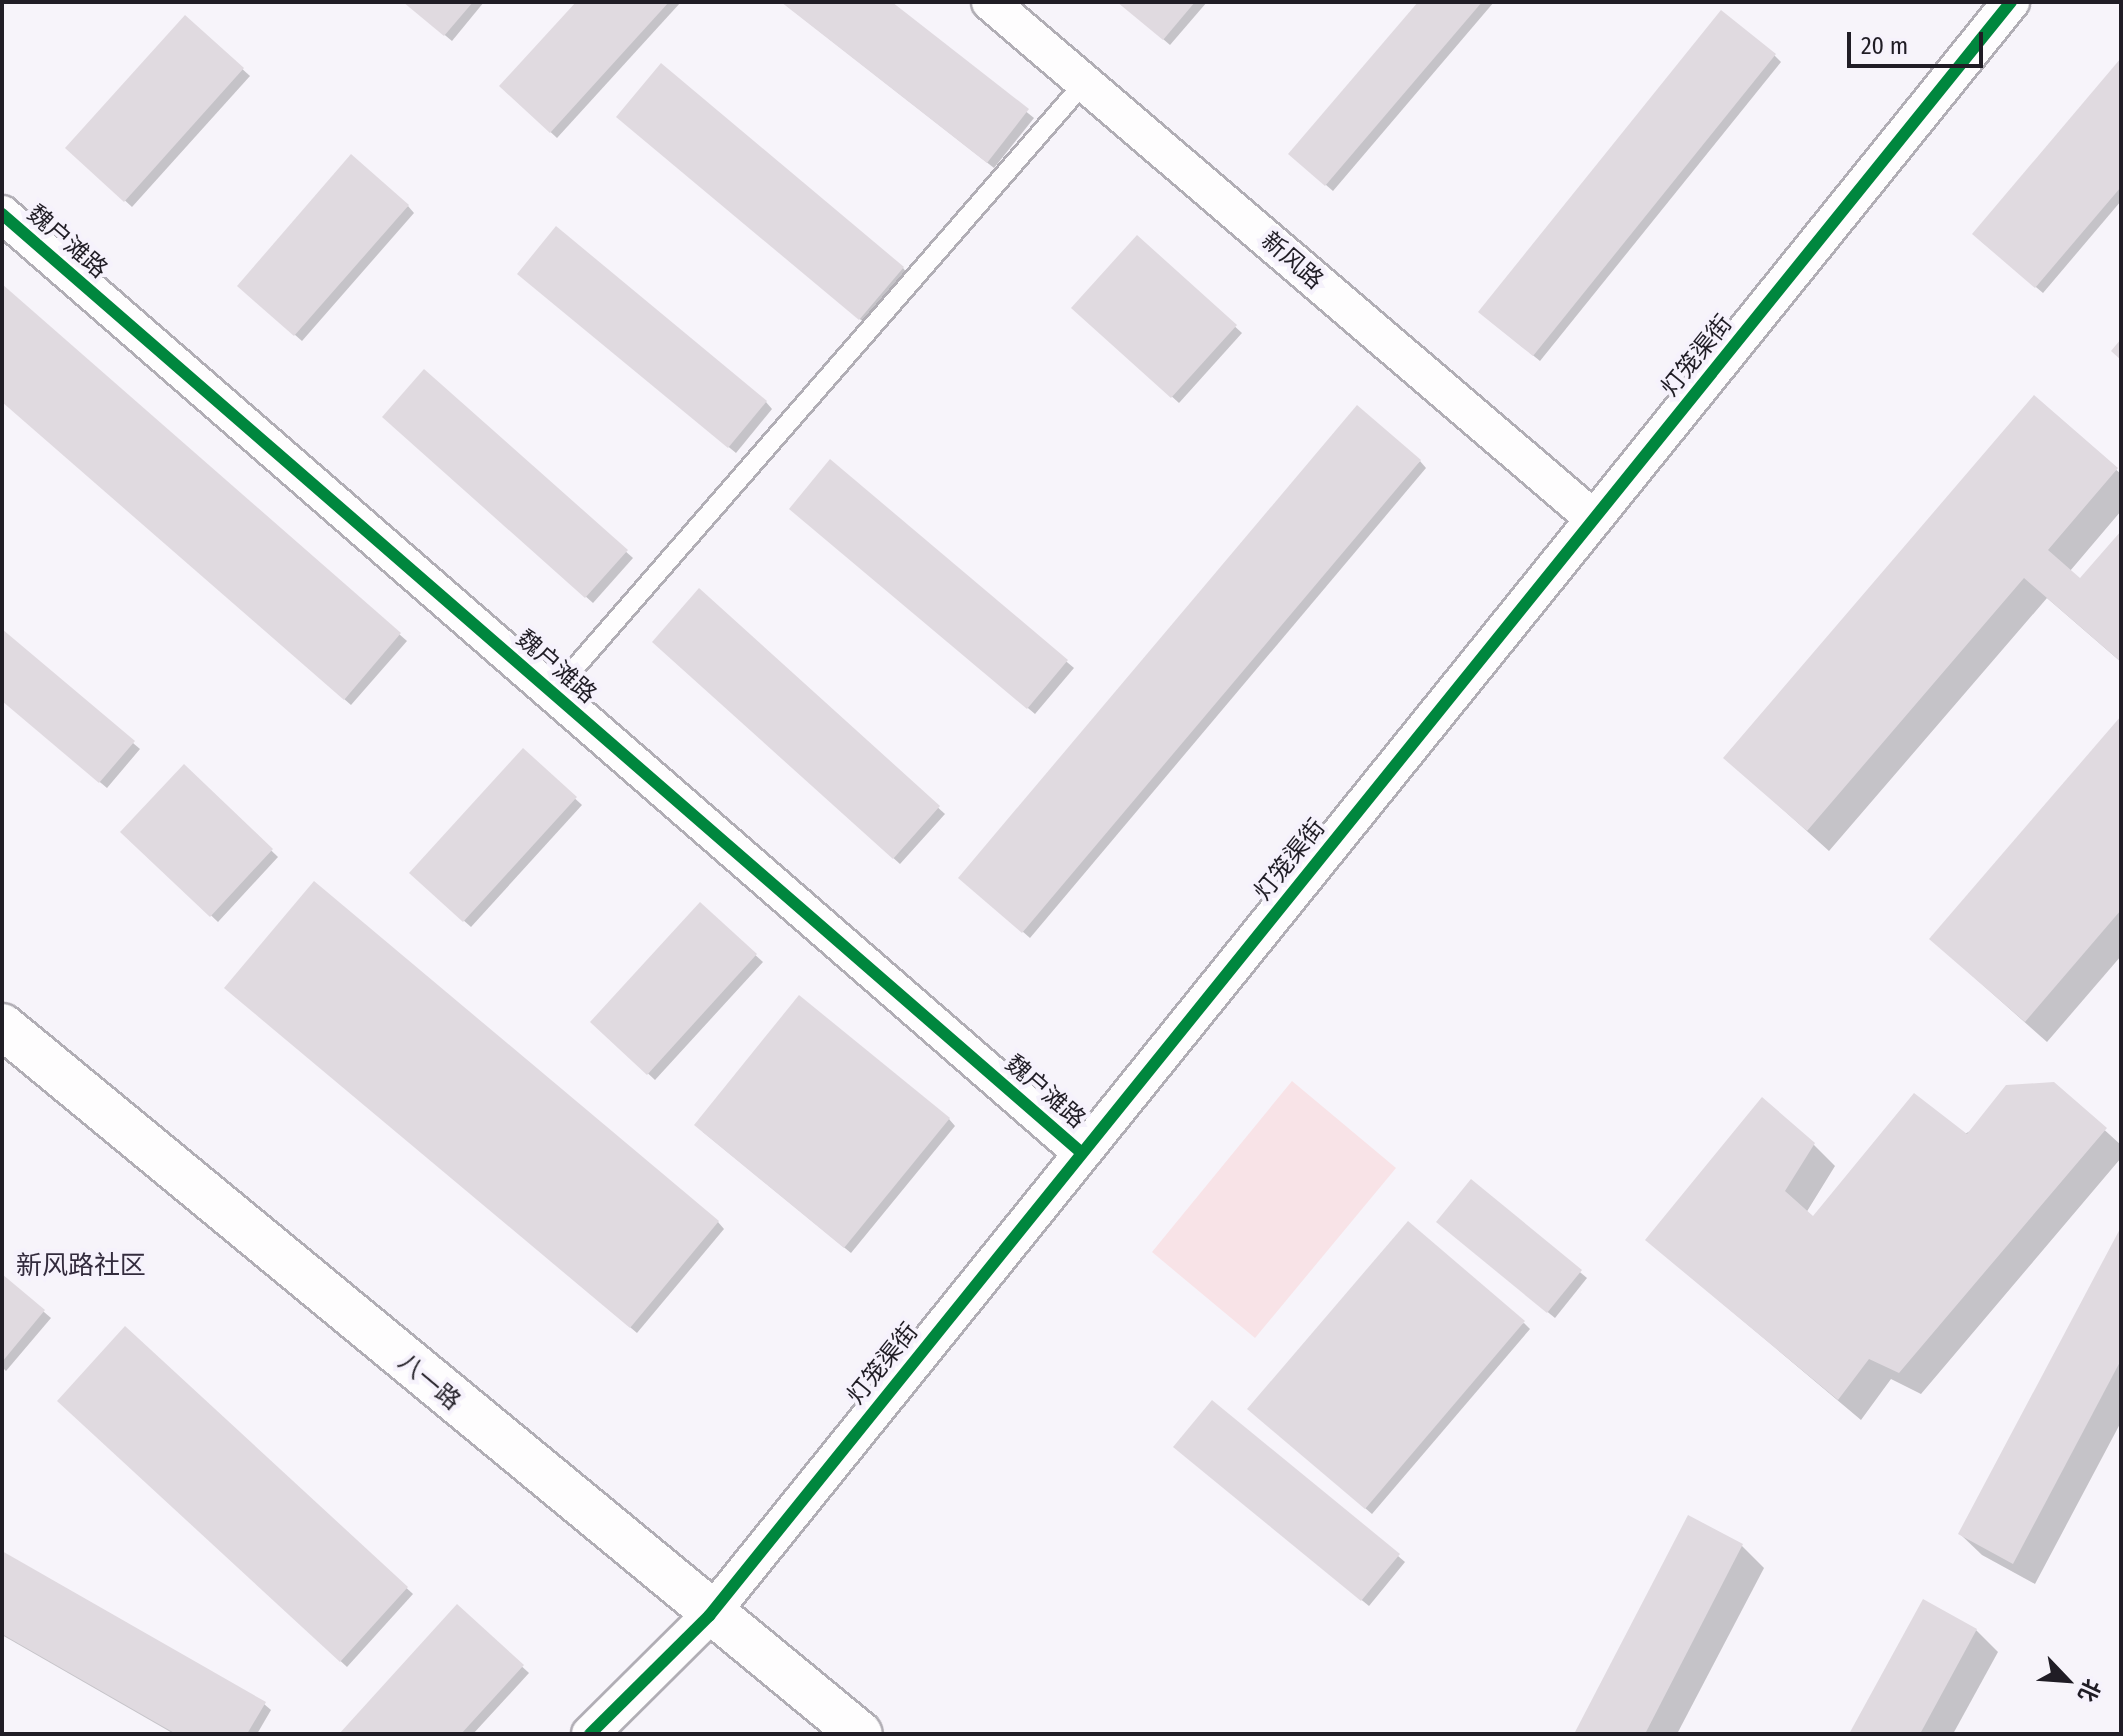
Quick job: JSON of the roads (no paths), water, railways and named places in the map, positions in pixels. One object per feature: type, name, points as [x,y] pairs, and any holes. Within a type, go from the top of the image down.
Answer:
[{"type":"street","name":"新风路","points":[[990,2],[1594,519]]},
{"type":"street","name":"灯笼渠街","points":[[590,1734],[709,1616],[2011,2]]},
{"type":"street","name":"魏户滩路","points":[[2,214],[1082,1153]]},
{"type":"street","name":"八一路","points":[[2,1026],[709,1616],[860,1734]]},
{"type":"lane","points":[[553,693],[1084,83]]},
{"type":"district","name":"新风路社区","points":[[81,1266]]}]
